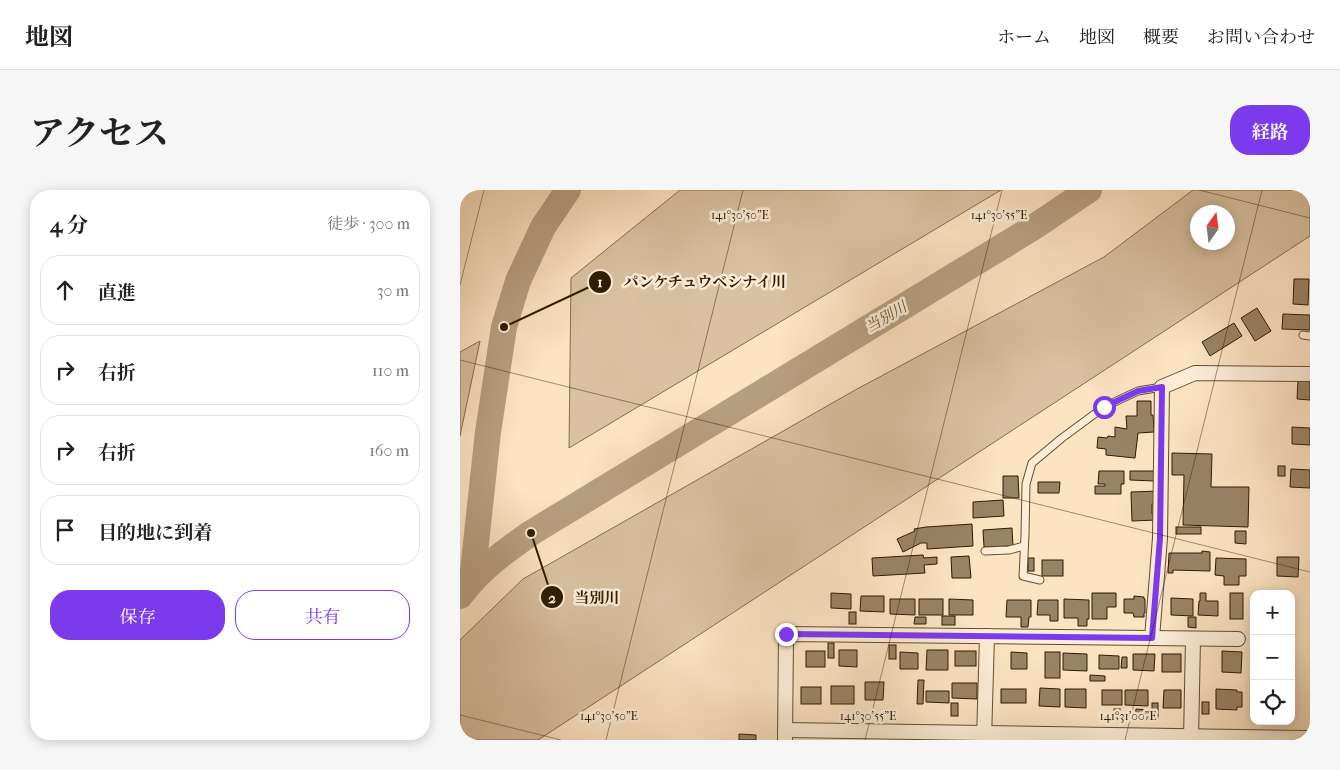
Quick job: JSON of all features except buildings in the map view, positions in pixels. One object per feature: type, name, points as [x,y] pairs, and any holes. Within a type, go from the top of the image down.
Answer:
[{"type":"street","points":[[1152,638],[1160,538],[1162,387],[1195,373],[1310,374]]},
{"type":"street","points":[[1238,640],[786,634],[785,735],[1308,738],[1308,740]]},
{"type":"street","points":[[984,737],[987,636]]},
{"type":"street","points":[[1191,738],[1193,639]]},
{"type":"lane","points":[[1040,580],[1022,576],[1026,484],[1032,463],[1104,407],[1138,391],[1162,387]]},
{"type":"lane","points":[[985,551],[1009,550],[1024,546]]},
{"type":"shaded area","points":[[680,190],[1001,190],[569,448],[571,278]]},
{"type":"shaded area","points":[[1193,190],[1310,190],[1310,236],[538,740],[460,740],[460,640],[523,579],[857,389],[1104,257]]},
{"type":"shaded area","points":[[480,341],[460,436],[460,352]]},
{"type":"waterway","points":[[472,580],[488,432],[504,327],[518,281],[543,227],[568,190]]},
{"type":"waterway","name":"当別川","points":[[460,596],[484,569],[531,533],[1031,229],[1089,190]]},
{"type":"place","name":"パンケチュウベシナイ川","points":[[504,327]]},
{"type":"place","name":"当別川","points":[[531,533]]},
{"type":"route","points":[[786,634],[1152,638],[1160,538],[1162,387],[1138,391],[1104,407]]}]
